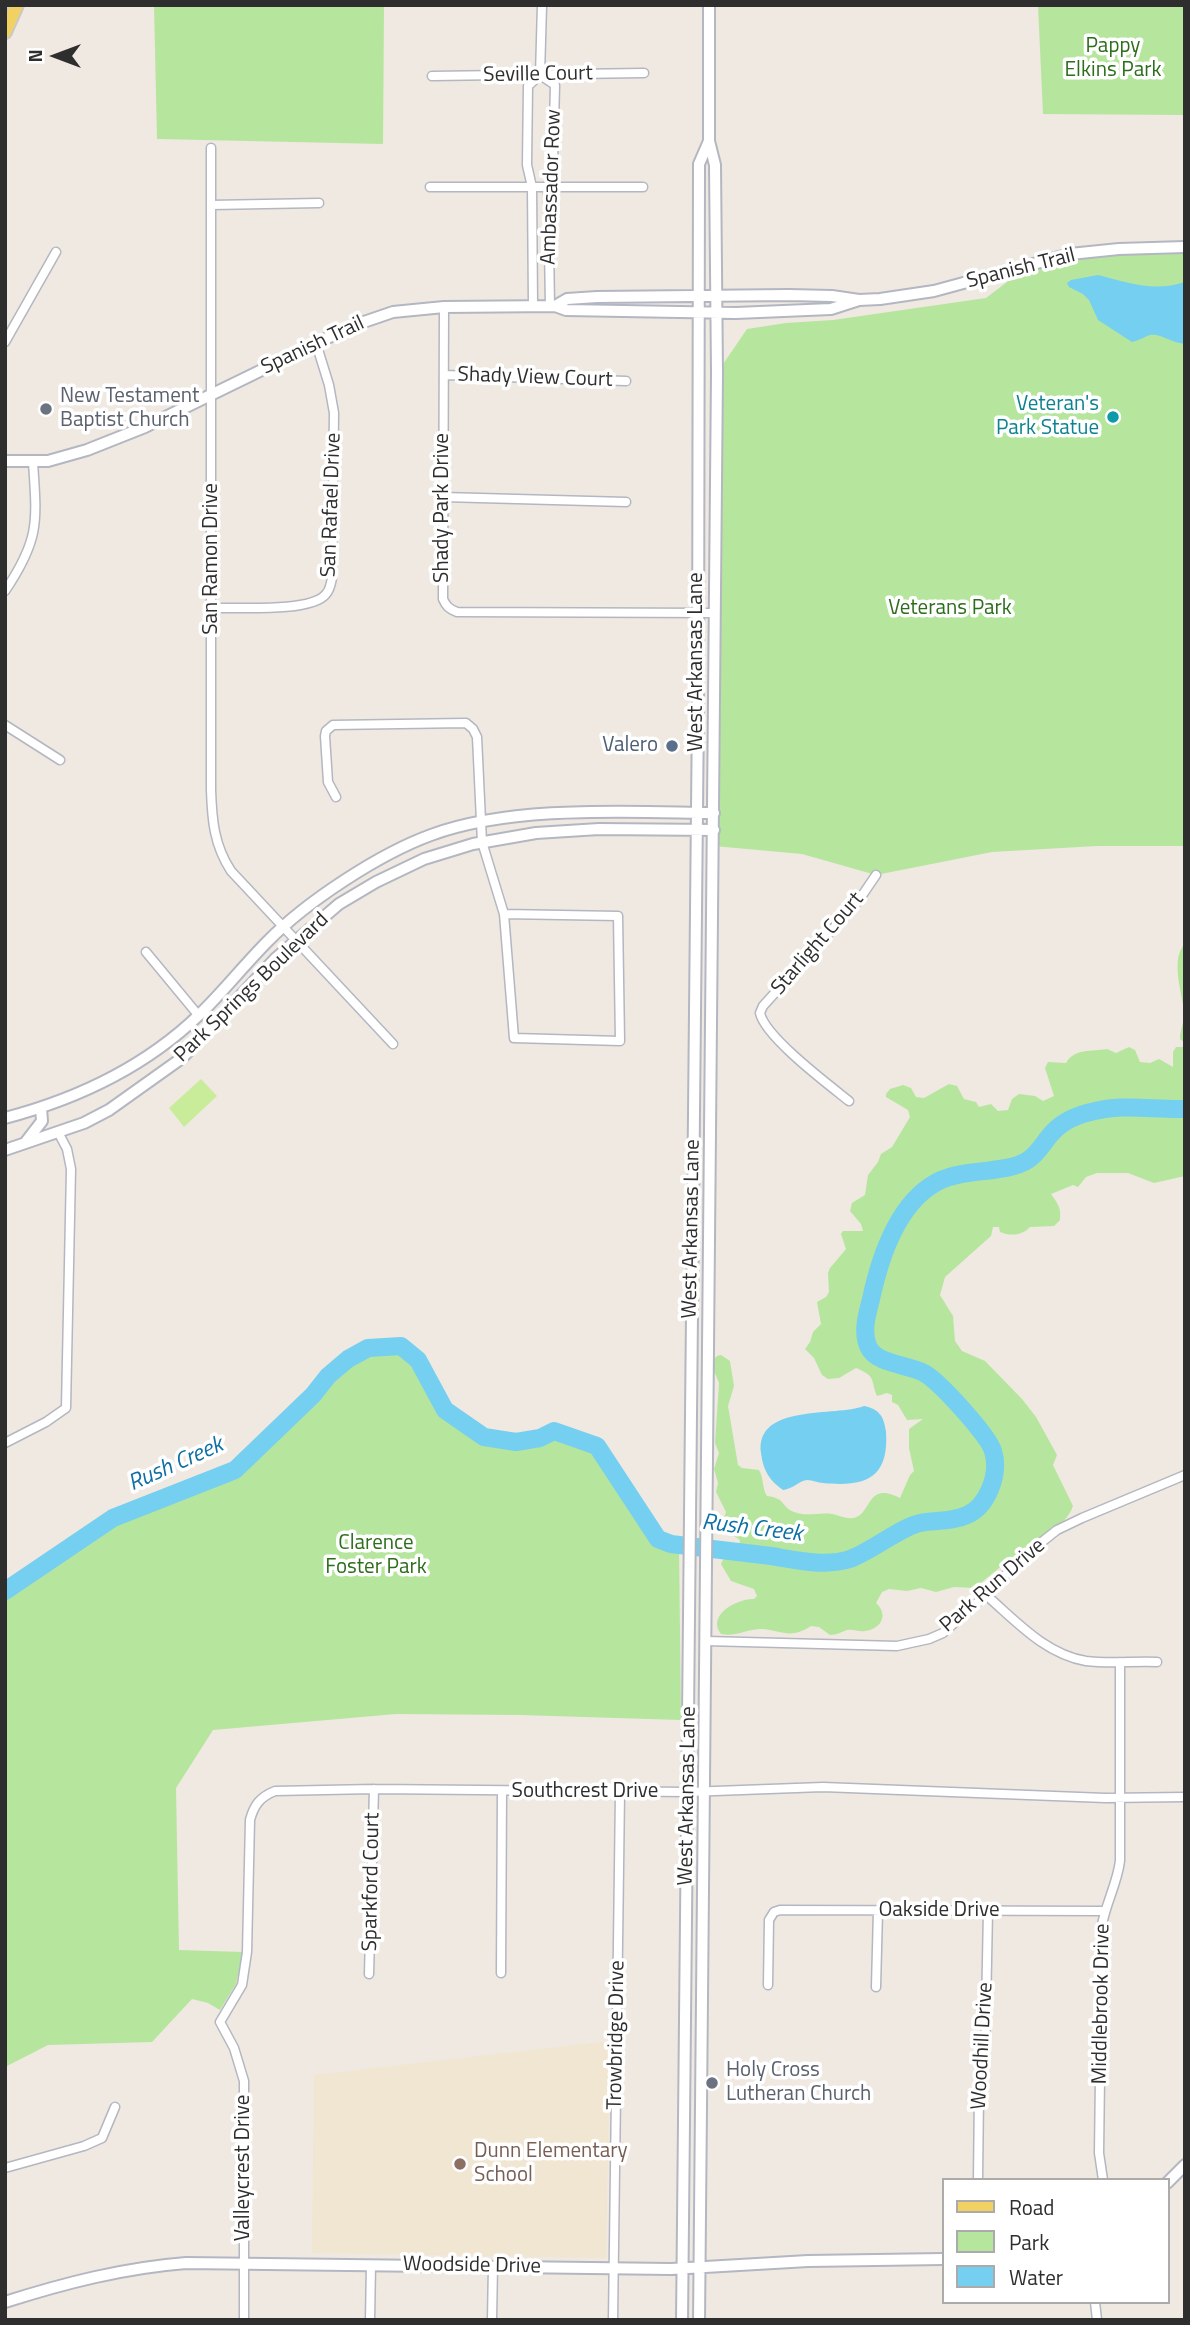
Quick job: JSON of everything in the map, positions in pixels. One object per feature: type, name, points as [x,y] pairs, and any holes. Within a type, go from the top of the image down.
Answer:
[{"type":"main road","points":[[5,32],[17,5]]},
{"type":"main road","name":"West Arkansas Lane","points":[[699,2320],[717,313],[715,164],[709,141],[709,5]]},
{"type":"main road","name":"West Arkansas Lane","points":[[682,2320],[698,613],[699,164],[709,141]]},
{"type":"main road","name":"Spanish Trail","points":[[552,306],[567,299],[832,296],[859,300],[909,296],[1070,254],[1185,247]]},
{"type":"main road","name":"Spanish Trail","points":[[5,461],[48,461],[87,450],[145,427],[316,343],[393,312],[444,307],[552,306],[566,310],[717,313],[831,309],[859,300]]},
{"type":"main road","name":"Park Springs Boulevard","points":[[5,1118],[41,1108],[99,1085],[127,1069],[199,1016],[283,927],[313,902],[409,845],[431,835],[481,823],[529,816],[714,813]]},
{"type":"main road","name":"Park Springs Boulevard","points":[[5,1150],[84,1123],[109,1110],[182,1058],[255,979],[339,904],[376,882],[424,859],[482,842],[536,833],[599,829],[714,830]]},
{"type":"main road","points":[[23,1145],[42,1121],[41,1108]]},
{"type":"main road","points":[[1169,2181],[1185,2165]]},
{"type":"main road","name":"Woodside Drive","points":[[5,2302],[79,2279],[155,2265],[244,2263],[683,2268],[808,2261],[942,2259]]},
{"type":"street","name":"Ambassador Row","points":[[533,306],[532,187],[527,165],[528,86],[540,75],[542,5]]},
{"type":"street","name":"Seville Court","points":[[432,76],[644,73]]},
{"type":"street","name":"Ambassador Row","points":[[540,75],[555,85],[553,163],[548,187],[552,306]]},
{"type":"street","name":"San Ramon Drive","points":[[211,148],[211,790],[214,832],[222,857],[231,871],[393,1044]]},
{"type":"street","points":[[430,187],[643,187]]},
{"type":"street","points":[[211,205],[319,203]]},
{"type":"street","points":[[5,342],[56,252]]},
{"type":"street","name":"Shady Park Drive","points":[[444,307],[443,598],[450,610],[714,613]]},
{"type":"street","name":"San Rafael Drive","points":[[212,607],[297,606],[313,602],[328,592],[332,578],[334,413],[329,385],[316,343]]},
{"type":"street","name":"Shady View Court","points":[[444,375],[626,382]]},
{"type":"street","points":[[5,591],[22,566],[34,535],[36,517],[33,462]]},
{"type":"street","points":[[443,497],[626,502]]},
{"type":"street","points":[[336,797],[328,782],[325,736],[333,725],[460,722],[474,729],[477,737],[482,842],[504,914],[514,1038],[620,1041],[618,916],[504,914]]},
{"type":"street","points":[[5,725],[60,760]]},
{"type":"street","name":"Starlight Court","points":[[849,1101],[803,1063],[765,1024],[760,1013],[763,1006],[859,900],[876,875]]},
{"type":"street","points":[[146,952],[199,1016]]},
{"type":"street","points":[[5,1443],[46,1422],[66,1408],[71,1169],[67,1149],[58,1132]]},
{"type":"street","name":"Park Run Drive","points":[[706,1641],[910,1644],[943,1633],[1024,1556],[1057,1530],[1185,1475]]},
{"type":"street","points":[[986,1595],[1027,1631],[1054,1650],[1086,1661],[1157,1662]]},
{"type":"street","name":"Middlebrook Drive","points":[[1103,2178],[1099,2153],[1102,1925],[1104,1911],[1119,1870],[1120,1662]]},
{"type":"street","name":"Southcrest Drive","points":[[220,2022],[242,1985],[247,1952],[250,1820],[260,1799],[275,1791],[374,1789],[688,1792],[823,1787],[1185,1797]]},
{"type":"street","name":"Sparkford Court","points":[[369,1974],[374,1789]]},
{"type":"street","points":[[501,1973],[502,1791]]},
{"type":"street","name":"Trowbridge Drive","points":[[613,2320],[620,1792]]},
{"type":"street","name":"Oakside Drive","points":[[768,1985],[769,1920],[774,1912],[780,1910],[1104,1911]]},
{"type":"street","points":[[876,1987],[877,1911]]},
{"type":"street","name":"Woodhill Drive","points":[[978,2178],[979,2093],[985,2060],[988,1912]]},
{"type":"street","name":"Valleycrest Drive","points":[[220,2022],[234,2048],[244,2081],[244,2320]]},
{"type":"street","points":[[5,2168],[84,2146],[102,2138],[115,2107]]},
{"type":"street","points":[[370,2320],[371,2265]]},
{"type":"street","points":[[492,2320],[493,2266]]},
{"type":"shaded area","name":"Dunn Elementary School","points":[[610,2041],[606,2258],[312,2253],[314,2075]]},
{"type":"green space","points":[[154,5],[384,5],[383,144],[157,139]]},
{"type":"green space","name":"Pappy Elkins Park","points":[[1038,5],[1185,5],[1185,115],[1043,114]]},
{"type":"green space","name":"Veterans Park","points":[[1185,242],[1185,846],[1097,846],[992,852],[876,875],[802,854],[714,846],[717,373],[747,329],[833,320],[986,298],[1032,263]]},
{"type":"green space","points":[[1185,944],[1185,1043],[1180,1039],[1184,1014],[1178,958]]},
{"type":"green space","points":[[1129,1047],[1135,1050],[1140,1062],[1150,1063],[1159,1059],[1173,1067],[1173,1052],[1176,1047],[1185,1047],[1185,1176],[1154,1183],[1128,1173],[1097,1173],[1086,1177],[1078,1187],[1073,1185],[1051,1194],[1060,1212],[1060,1220],[1054,1226],[1030,1227],[1020,1234],[1012,1235],[1000,1232],[999,1227],[993,1227],[991,1236],[945,1277],[940,1295],[953,1316],[955,1341],[962,1351],[985,1361],[1036,1417],[1057,1455],[1053,1465],[1073,1506],[1069,1514],[1057,1527],[1007,1561],[975,1588],[954,1587],[936,1592],[921,1588],[907,1591],[889,1589],[882,1592],[876,1603],[882,1612],[881,1621],[871,1630],[847,1630],[830,1635],[819,1627],[811,1626],[797,1633],[761,1629],[721,1634],[717,1627],[721,1614],[740,1601],[757,1596],[754,1589],[731,1581],[721,1564],[725,1555],[739,1546],[740,1540],[723,1528],[726,1512],[716,1492],[718,1483],[714,1469],[719,1453],[715,1443],[719,1383],[712,1366],[717,1356],[721,1355],[730,1361],[734,1386],[728,1406],[738,1465],[759,1470],[767,1496],[777,1499],[790,1510],[803,1514],[834,1514],[853,1518],[859,1516],[871,1500],[881,1493],[900,1498],[914,1471],[909,1448],[909,1429],[923,1419],[907,1420],[898,1405],[892,1402],[892,1395],[887,1393],[877,1396],[870,1376],[856,1368],[839,1378],[828,1379],[822,1375],[814,1358],[805,1349],[813,1332],[821,1324],[817,1302],[829,1292],[830,1268],[846,1249],[841,1234],[843,1231],[863,1231],[861,1224],[850,1211],[852,1203],[865,1195],[868,1175],[881,1154],[892,1147],[910,1117],[908,1110],[886,1097],[886,1094],[890,1089],[903,1085],[911,1088],[916,1097],[924,1098],[949,1084],[957,1086],[964,1099],[976,1102],[979,1107],[991,1104],[998,1111],[1008,1110],[1012,1099],[1019,1094],[1035,1096],[1043,1101],[1054,1096],[1045,1068],[1048,1062],[1066,1063],[1069,1058],[1079,1053],[1107,1049],[1116,1053]]},
{"type":"green space","points":[[201,1079],[217,1096],[184,1127],[169,1108]]},
{"type":"green space","name":"Clarence Foster Park","points":[[400,1346],[415,1356],[446,1410],[470,1429],[483,1435],[511,1441],[540,1437],[554,1431],[597,1446],[658,1539],[679,1545],[681,1720],[396,1714],[213,1730],[176,1788],[179,1950],[243,1952],[236,1984],[220,2010],[208,2003],[192,1999],[152,2042],[48,2045],[5,2067],[5,1591],[113,1518],[235,1470],[348,1359],[368,1348]]},
{"type":"water","points":[[1098,275],[1152,286],[1185,282],[1185,344],[1154,335],[1132,342],[1098,320],[1089,300],[1067,283]]},
{"type":"water","points":[[864,1406],[880,1414],[886,1432],[883,1460],[871,1477],[838,1484],[804,1480],[783,1490],[770,1478],[763,1465],[761,1453],[763,1437],[771,1426],[800,1415]]},
{"type":"waterway","name":"Rush Creek","points":[[5,1591],[113,1518],[235,1470],[313,1395],[328,1376],[348,1359],[368,1348],[401,1346],[418,1360],[445,1410],[484,1437],[516,1442],[540,1438],[554,1431],[597,1446],[658,1539],[671,1544],[810,1562],[831,1562],[859,1555],[912,1525],[967,1515],[981,1504],[993,1479],[995,1460],[989,1443],[962,1409],[931,1378],[917,1370],[878,1357],[866,1340],[866,1323],[875,1283],[893,1231],[902,1215],[926,1189],[952,1176],[1009,1167],[1028,1160],[1057,1128],[1078,1116],[1118,1108],[1185,1109]]},
{"type":"place","name":"New Testament Baptist Church","points":[[46,409]]},
{"type":"place","name":"Veteran's Park Statue","points":[[1113,417]]},
{"type":"place","name":"Valero","points":[[672,746]]},
{"type":"place","name":"Holy Cross Lutheran Church","points":[[712,2083]]},
{"type":"place","name":"Dunn Elementary School","points":[[460,2164]]}]
